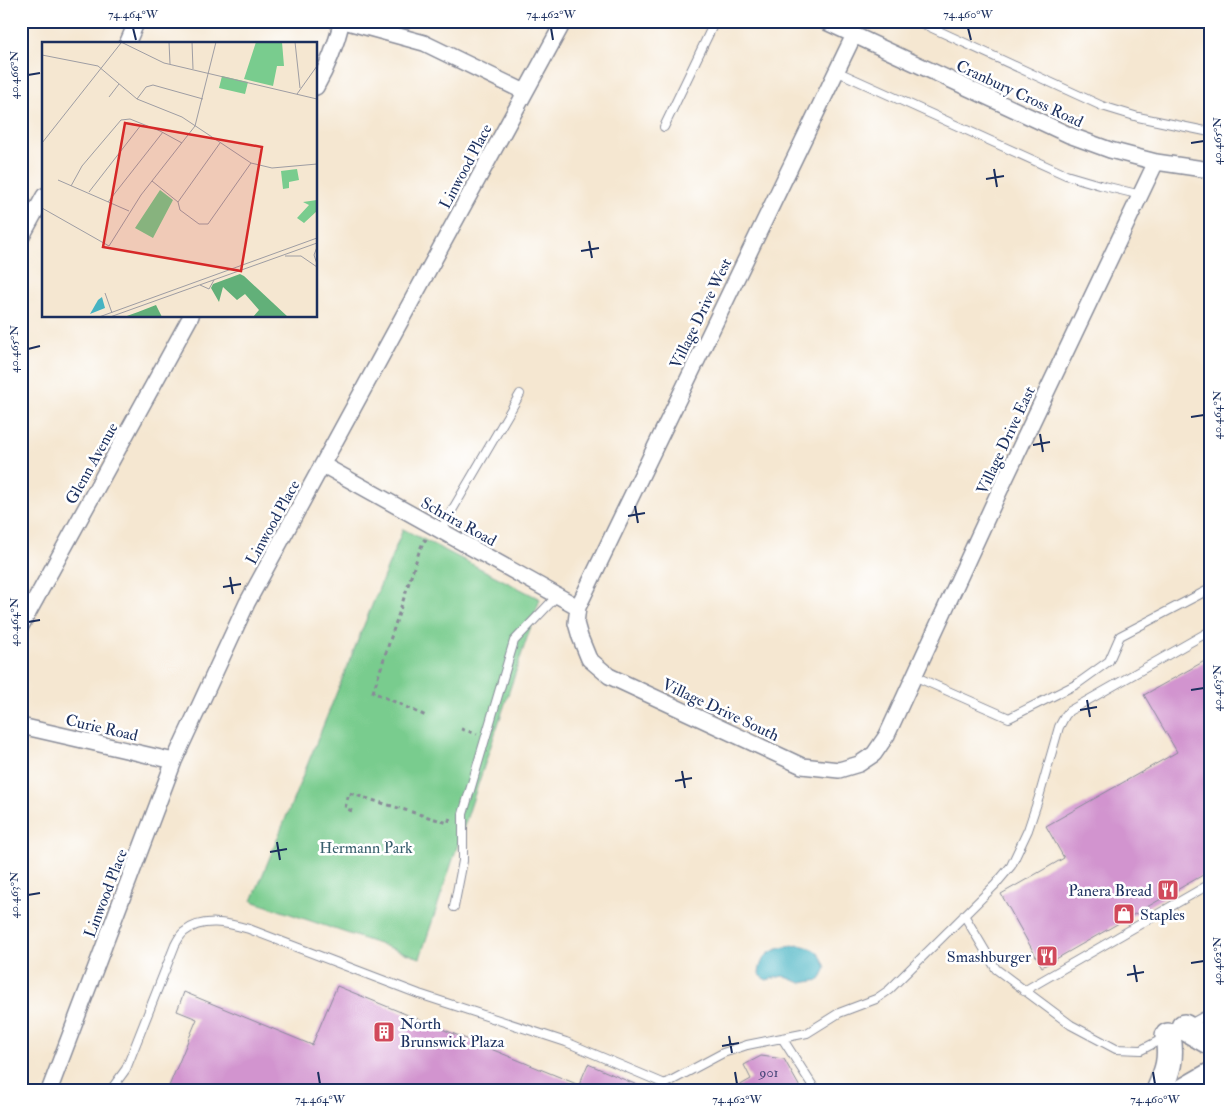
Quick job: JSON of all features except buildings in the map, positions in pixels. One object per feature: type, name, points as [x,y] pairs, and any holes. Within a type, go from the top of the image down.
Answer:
[{"type":"highway","points":[[1159,1091],[1168,1071],[1170,1052],[1176,1032],[1210,1042]]},
{"type":"highway","points":[[1184,1091],[1210,1076]]},
{"type":"street","points":[[128,42],[137,21]]},
{"type":"street","points":[[318,84],[327,68],[343,21],[424,43],[525,92]]},
{"type":"street","name":"Linwood Place","points":[[49,1091],[174,761],[247,603],[564,21]]},
{"type":"street","name":"Cranbury Cross Road","points":[[824,21],[1069,136],[1110,150],[1156,162],[1210,170]]},
{"type":"street","name":"Village Drive West","points":[[578,607],[854,35]]},
{"type":"street","name":"Village Drive East","points":[[887,735],[998,494],[1156,162]]},
{"type":"street","points":[[21,238],[42,200]]},
{"type":"street","name":"Glenn Avenue","points":[[21,626],[190,318]]},
{"type":"street","name":"Schrira Road","points":[[323,465],[436,537],[578,607]]},
{"type":"street","name":"Village Drive South","points":[[578,607],[576,623],[589,659],[609,676],[802,766],[839,770],[859,764],[874,754],[887,735]]},
{"type":"street","name":"Curie Road","points":[[21,726],[174,761]]},
{"type":"lane","points":[[664,127],[714,21]]},
{"type":"lane","points":[[917,21],[1102,106],[1138,117],[1210,132]]},
{"type":"lane","points":[[836,71],[1066,174],[1141,195]]},
{"type":"lane","points":[[436,537],[520,394]]},
{"type":"lane","points":[[914,676],[1009,718],[1077,684],[1109,661],[1120,636],[1210,589]]},
{"type":"lane","points":[[454,907],[463,861],[462,814],[514,641],[557,596]]},
{"type":"lane","points":[[110,1091],[126,1069],[174,945],[183,932],[194,926],[210,922],[231,924],[249,929],[419,994],[566,1042],[664,1087],[723,1053],[747,1045],[807,1033],[839,1013],[876,1000],[964,915],[1011,866],[1039,797],[1059,727],[1069,711],[1210,631]]},
{"type":"lane","points":[[1024,992],[1210,884]]},
{"type":"lane","points":[[964,915],[996,969],[1024,992],[1071,1025],[1116,1049],[1141,1050],[1210,1013]]},
{"type":"lane","points":[[782,1038],[816,1091]]},
{"type":"path","points":[[428,717],[374,692],[419,552],[424,540],[436,537]]},
{"type":"path","points":[[476,740],[480,726]]},
{"type":"path","points":[[460,729],[478,734]]},
{"type":"path","points":[[352,811],[345,808],[350,793],[448,823],[452,814]]},
{"type":"green space","name":"Hermann Park","points":[[403,529],[540,599],[420,958],[252,901]]},
{"type":"water","points":[[799,945],[813,949],[822,958],[826,968],[820,980],[801,983],[783,976],[766,980],[759,974],[763,960],[771,952],[784,947]]},
{"type":"place","name":"Panera Bread","points":[[1168,890]]},
{"type":"place","name":"Staples","points":[[1124,914]]},
{"type":"place","name":"Smashburger","points":[[1047,956]]},
{"type":"place","name":"North Brunswick Plaza","points":[[384,1032]]}]
